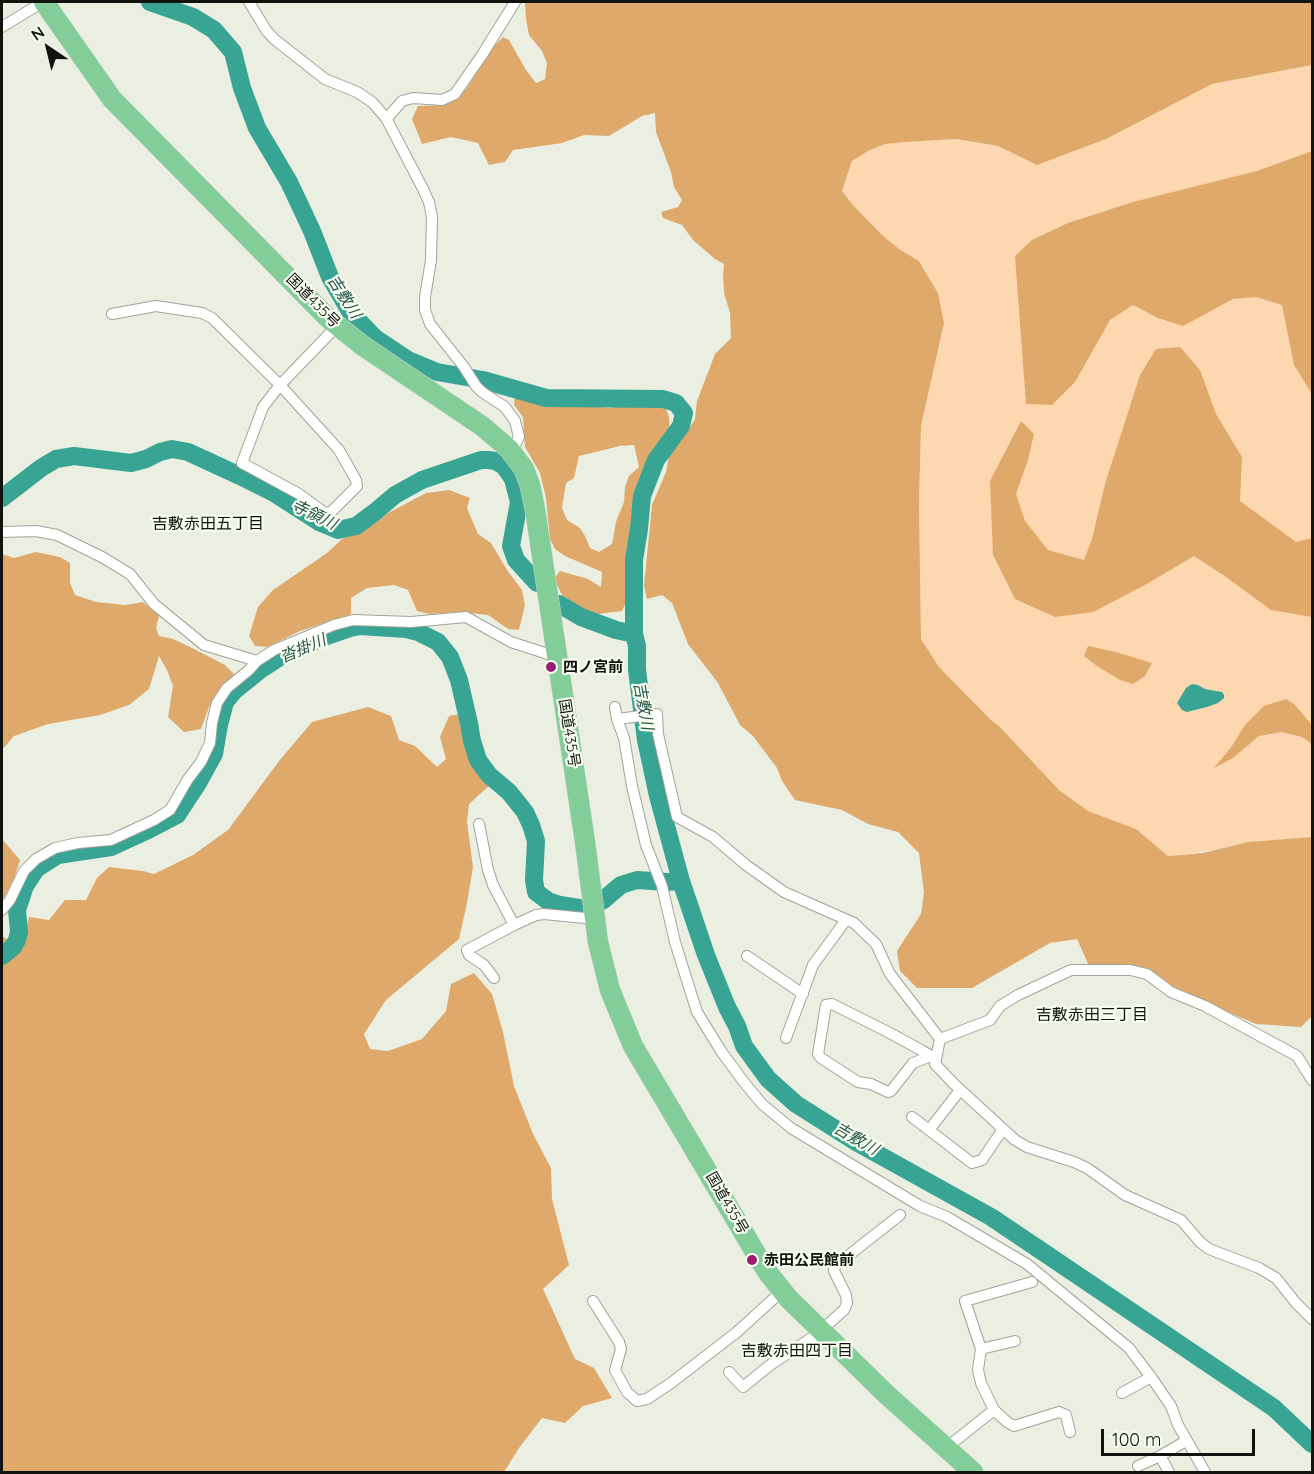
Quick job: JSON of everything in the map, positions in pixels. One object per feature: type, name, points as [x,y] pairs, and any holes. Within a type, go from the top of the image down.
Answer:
[{"type":"highway","name":"国道435号","points":[[44,2],[112,99],[328,318],[363,346],[482,426],[509,449],[524,469],[536,509],[598,942],[610,990],[633,1046],[758,1257],[782,1291],[820,1331],[971,1472]]},
{"type":"street","points":[[2,27],[44,2]]},
{"type":"street","points":[[249,2],[274,39],[325,79],[357,92],[372,102],[386,118],[429,202],[432,217],[431,260],[424,297],[425,310],[430,324],[476,386],[505,407],[515,421],[519,437],[509,449]]},
{"type":"street","points":[[386,118],[402,101],[413,98],[442,100],[455,94],[515,2]]},
{"type":"street","points":[[112,314],[156,306],[202,313],[212,318],[280,386],[339,450],[357,486],[331,512],[325,513],[298,494],[242,463],[263,407],[280,386],[337,326]]},
{"type":"street","points":[[2,532],[36,531],[57,535],[102,557],[130,574],[154,604],[204,645],[257,661]]},
{"type":"street","points":[[2,910],[10,900],[24,871],[36,859],[55,848],[111,840],[170,810],[201,762],[210,743],[217,703],[227,688],[257,661],[274,650],[334,625],[353,620],[411,622],[466,617],[511,642],[557,657]]},
{"type":"street","points":[[615,707],[622,718],[632,786],[646,845],[662,886],[675,942],[698,1012],[721,1052],[762,1104],[791,1128],[920,1206],[946,1217],[1027,1264],[1129,1348],[1171,1406],[1186,1441],[1205,1473]]},
{"type":"street","points":[[622,718],[657,714],[658,734],[677,817],[713,837],[746,865],[784,892],[854,923],[876,944],[890,974],[940,1039]]},
{"type":"street","points":[[479,824],[493,885],[514,925]]},
{"type":"street","points":[[494,978],[484,965],[469,955],[467,950],[536,915],[595,919]]},
{"type":"street","points":[[786,1038],[813,965],[846,920]]},
{"type":"street","points":[[747,956],[803,993]]},
{"type":"street","points":[[1312,1080],[1297,1056],[1204,1006],[1171,992],[1147,974],[1130,970],[1071,970],[1000,1006],[990,1020],[940,1039],[933,1058],[935,1064],[961,1091],[1015,1140],[1027,1147],[1087,1168],[1125,1195],[1181,1220],[1209,1249],[1259,1268],[1276,1278],[1312,1319]]},
{"type":"street","points":[[832,1004],[933,1058],[913,1063],[888,1092],[871,1084],[858,1082],[818,1054],[826,1005],[832,1004]]},
{"type":"street","points":[[929,1130],[961,1091]]},
{"type":"street","points":[[912,1117],[972,1162],[982,1160],[1003,1130]]},
{"type":"street","points":[[729,1372],[743,1387],[770,1365],[820,1331],[844,1310],[847,1303],[846,1295],[834,1271],[835,1266],[900,1215]]},
{"type":"street","points":[[1032,1282],[1021,1291],[964,1296],[981,1349],[978,1370],[984,1373],[981,1383],[994,1410],[1014,1426],[1059,1412],[1066,1415],[1070,1432]]},
{"type":"street","points":[[593,1301],[619,1342],[621,1350],[615,1370],[627,1392],[637,1401],[647,1399],[670,1383],[737,1332],[782,1291]]},
{"type":"street","points":[[981,1349],[1015,1341]]},
{"type":"street","points":[[1122,1393],[1151,1377]]},
{"type":"street","points":[[946,1448],[994,1410]]},
{"type":"street","points":[[1138,1466],[1186,1441]]},
{"type":"street","points":[[1160,1456],[1169,1473]]},
{"type":"shaded area","points":[[525,2],[1312,2],[1312,65],[1212,84],[1106,139],[1037,165],[998,146],[956,139],[885,144],[852,161],[842,191],[881,234],[899,249],[919,261],[938,293],[944,323],[921,426],[919,504],[921,639],[939,667],[1059,790],[1088,811],[1136,829],[1168,856],[1203,853],[1248,842],[1312,837],[1312,1016],[1301,1027],[1256,1024],[1175,990],[1149,971],[1089,966],[1077,939],[1050,943],[972,988],[917,988],[900,971],[897,951],[921,914],[924,893],[919,853],[898,832],[868,824],[842,810],[795,800],[782,781],[777,768],[753,736],[740,725],[718,683],[688,644],[672,603],[662,595],[647,599],[644,586],[652,505],[666,472],[669,456],[695,419],[697,401],[715,354],[731,338],[730,313],[724,293],[724,264],[693,240],[682,225],[663,218],[661,212],[678,207],[682,200],[674,187],[671,172],[656,132],[655,113],[642,116],[609,136],[584,135],[562,143],[513,150],[505,162],[489,165],[478,143],[451,137],[422,144],[412,119],[418,106],[445,105],[467,88],[494,46],[503,37],[509,40],[536,83],[545,79],[547,63],[542,51],[529,35]]},
{"type":"shaded area","points":[[1312,65],[1312,837],[1248,842],[1203,852],[1168,856],[1136,829],[1088,811],[1059,790],[939,667],[921,639],[919,504],[921,426],[944,323],[938,293],[920,261],[899,249],[881,234],[842,191],[852,161],[885,144],[956,139],[998,146],[1037,165],[1106,139],[1212,84]]},
{"type":"shaded area","points":[[1312,151],[1312,394],[1294,365],[1282,305],[1256,297],[1233,299],[1183,326],[1158,318],[1133,305],[1110,320],[1075,382],[1052,405],[1026,404],[1015,256],[1032,240],[1068,223],[1133,202],[1257,171]]},
{"type":"shaded area","points":[[1180,347],[1200,370],[1216,414],[1242,457],[1240,501],[1296,542],[1312,538],[1312,617],[1271,610],[1194,556],[1093,612],[1055,617],[1015,599],[993,555],[990,481],[1021,421],[1034,434],[1016,494],[1025,521],[1048,550],[1084,560],[1092,539],[1105,484],[1140,375],[1156,349]]},
{"type":"shaded area","points":[[515,395],[541,401],[609,408],[643,403],[665,406],[670,430],[657,445],[646,465],[634,510],[630,549],[631,590],[622,611],[598,614],[585,610],[562,595],[554,579],[560,571],[588,579],[601,587],[602,572],[565,556],[555,549],[550,539],[546,498],[540,473],[525,447],[523,417],[514,405]],"holes":[[[634,445],[639,467],[629,476],[625,487],[624,502],[616,522],[612,544],[599,552],[590,548],[580,528],[567,520],[562,508],[566,483],[574,478],[579,456]]]},
{"type":"shaded area","points":[[449,490],[470,498],[467,508],[478,534],[491,543],[522,590],[525,605],[519,630],[508,629],[488,615],[460,612],[429,614],[417,611],[408,590],[394,585],[367,588],[351,598],[351,614],[300,631],[267,647],[255,646],[249,636],[258,607],[273,590],[327,553],[342,539],[426,493]]},
{"type":"shaded area","points":[[36,552],[60,557],[70,563],[70,583],[75,595],[96,602],[125,605],[143,602],[159,616],[156,628],[159,636],[173,639],[192,648],[225,665],[234,674],[220,688],[209,707],[201,729],[184,732],[168,717],[173,686],[159,656],[149,689],[129,705],[100,715],[48,724],[14,736],[2,750],[2,554],[14,558]]},
{"type":"shaded area","points":[[1088,646],[1152,663],[1145,676],[1133,684],[1120,680],[1084,656]]},
{"type":"shaded area","points":[[1286,699],[1294,704],[1312,725],[1312,744],[1302,737],[1281,732],[1259,736],[1233,758],[1214,768],[1245,725],[1264,706]]},
{"type":"shaded area","points":[[368,707],[391,716],[399,740],[415,746],[437,767],[446,759],[440,737],[449,716],[460,714],[473,765],[490,785],[469,804],[467,822],[473,867],[459,939],[386,1000],[364,1034],[370,1049],[388,1051],[422,1039],[446,1011],[451,984],[474,973],[492,994],[503,1032],[514,1086],[533,1134],[551,1168],[552,1199],[569,1265],[543,1289],[575,1359],[594,1368],[612,1398],[583,1406],[565,1423],[542,1418],[504,1472],[2,1472],[2,936],[11,942],[23,942],[29,917],[49,920],[65,900],[86,900],[97,878],[109,867],[154,874],[193,855],[228,830],[279,761],[312,722]]},
{"type":"shaded area","points":[[2,839],[20,860],[4,898],[2,897]]},
{"type":"water","points":[[1192,684],[1222,692],[1224,698],[1207,707],[1187,712],[1182,710],[1177,703],[1186,688]]},
{"type":"waterway","name":"吉敷川","points":[[150,2],[193,17],[214,30],[233,52],[242,88],[257,128],[289,182],[330,277],[351,313],[375,338],[408,360],[437,372],[483,380],[546,398],[663,399],[676,403],[684,413],[681,426],[656,460],[642,496],[634,560],[634,634],[637,646],[637,670],[646,740],[658,796],[681,881],[706,955],[744,1046],[768,1079],[796,1104],[856,1142],[991,1217],[1274,1408],[1312,1444]]},
{"type":"waterway","name":"寺領川","points":[[2,498],[56,459],[74,456],[131,463],[172,449],[188,452],[240,476],[274,493],[319,522],[338,530],[356,526],[395,495],[422,480],[481,460],[496,461],[504,466],[513,479],[519,502],[511,546],[516,560],[537,583]]},
{"type":"waterway","name":"寺領川","points":[[559,604],[581,617],[634,634]]},
{"type":"waterway","name":"沓掛川","points":[[2,956],[13,947],[17,940],[19,932],[17,910],[25,886],[36,869],[58,855],[111,847],[177,815],[214,754],[225,702],[234,691],[283,655],[324,637],[360,626],[418,632],[438,642],[450,657],[459,680],[478,760],[489,775],[509,792],[525,812],[531,825],[536,841],[534,880],[536,892],[548,901],[585,909]]},
{"type":"waterway","name":"沓掛川","points":[[602,901],[621,885],[637,880],[681,881]]},
{"type":"place","name":"四ノ宮前","points":[[551,667]]},
{"type":"place","name":"赤田公民館前","points":[[752,1260]]},
{"type":"district","name":"吉敷赤田五丁目","points":[[208,524]]},
{"type":"district","name":"吉敷赤田三丁目","points":[[1092,1015]]},
{"type":"district","name":"吉敷赤田四丁目","points":[[797,1351]]}]
